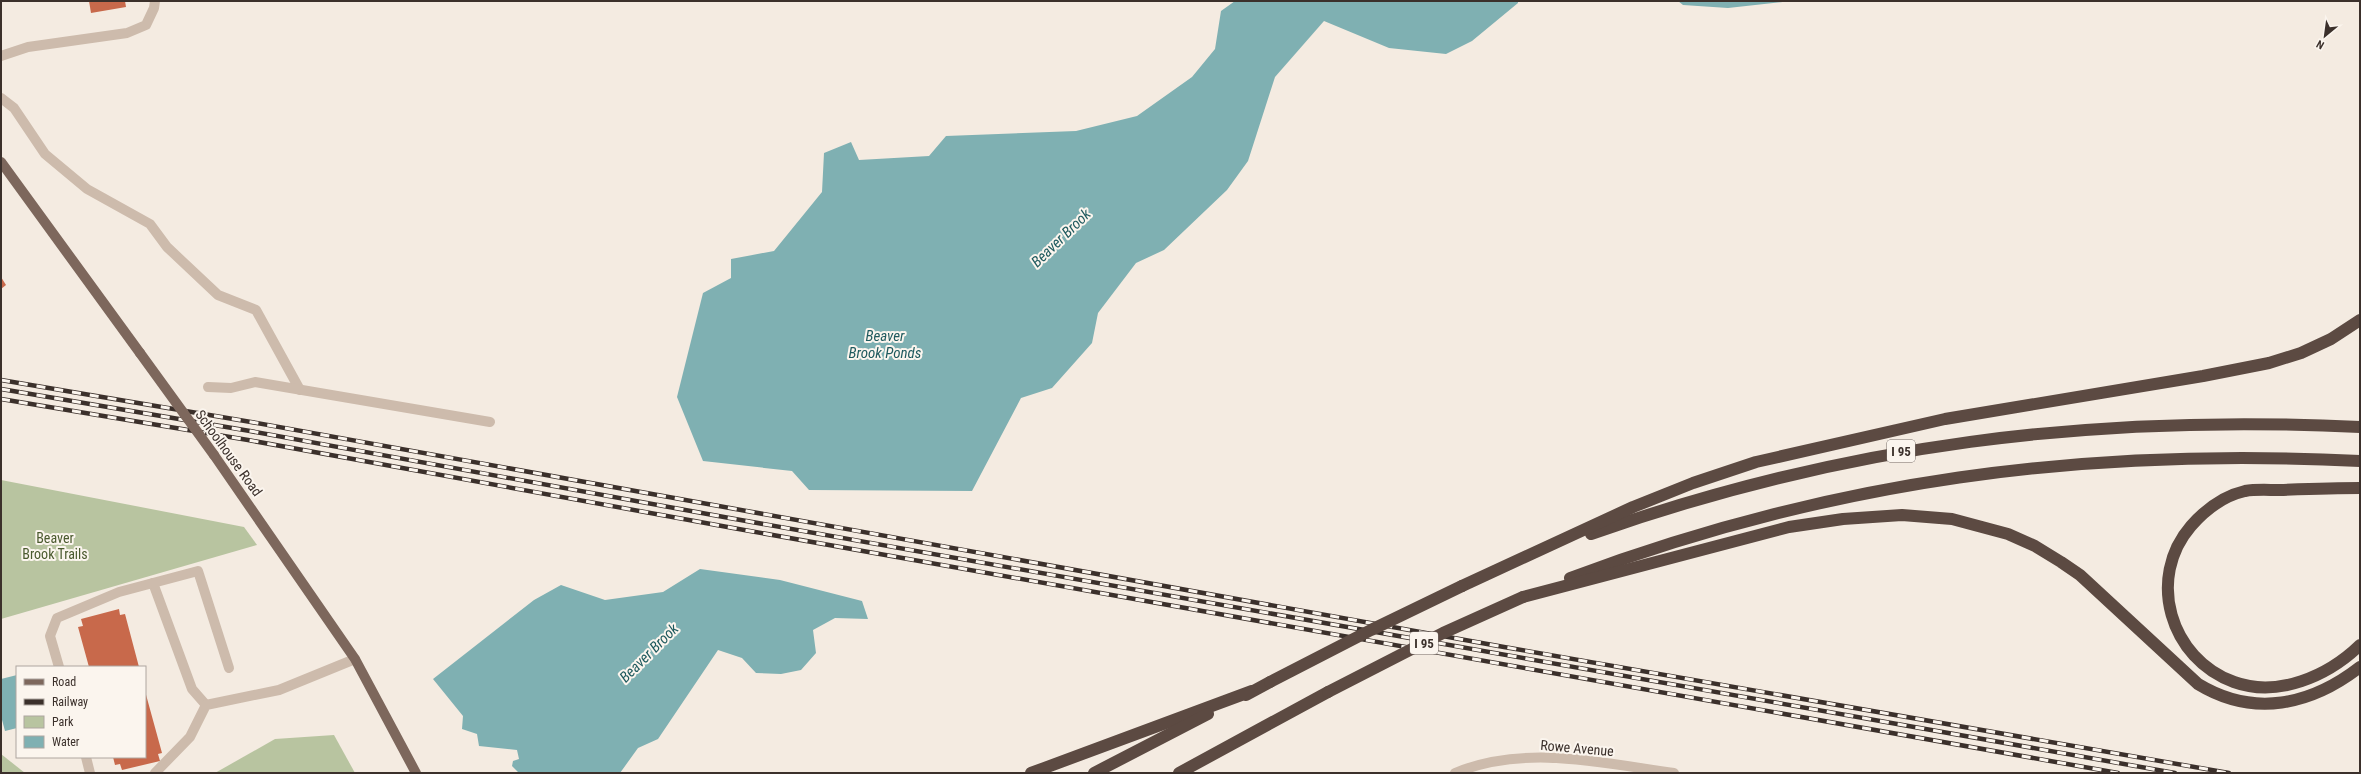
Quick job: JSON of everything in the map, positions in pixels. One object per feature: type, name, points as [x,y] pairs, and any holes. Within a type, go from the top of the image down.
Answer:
[{"type":"highway","points":[[1462,586],[1633,507],[1693,483],[1756,462],[1945,419],[2203,376],[2270,363],[2319,344],[2360,320]]},
{"type":"highway","name":"I 95","points":[[1094,773],[1371,630],[1462,586],[1574,540],[1675,506],[1760,482],[1886,454],[2013,435],[2127,426],[2234,424],[2360,427]]},
{"type":"highway","name":"I 95","points":[[1179,773],[1328,692],[1443,633],[1522,597],[1638,553],[1704,531],[1822,501],[1948,478],[2073,463],[2136,459],[2198,458],[2360,461]]},
{"type":"highway","points":[[2360,488],[2245,491],[2212,505],[2185,533],[2176,550],[2167,585],[2167,600],[2172,620],[2181,639],[2194,656],[2215,673],[2234,682],[2254,686],[2274,687],[2294,684],[2328,670],[2346,658],[2360,645]]},
{"type":"highway","points":[[1522,597],[1789,527],[1843,519],[1909,515],[1952,519],[2008,534],[2035,546],[2080,575],[2198,684],[2220,696],[2255,704],[2275,704],[2301,700],[2345,679],[2360,667]]},
{"type":"highway","points":[[1031,773],[1252,691]]},
{"type":"highway","points":[[1197,773],[1263,727]]},
{"type":"main road","name":"Schoolhouse Road","points":[[1,162],[214,455],[355,659],[416,773]]},
{"type":"street","points":[[1,56],[28,47],[127,34],[146,24],[154,8],[155,1]]},
{"type":"street","points":[[1,98],[14,108],[45,154],[87,189],[150,224],[167,247],[218,295],[256,310],[300,390]]},
{"type":"street","points":[[208,387],[231,388],[255,382],[490,422]]},
{"type":"street","points":[[59,666],[50,636],[57,618],[119,592],[198,571],[229,668]]},
{"type":"street","points":[[153,583],[192,689],[206,705]]},
{"type":"street","points":[[206,705],[279,690],[355,659]]},
{"type":"street","points":[[155,773],[190,737],[206,705]]},
{"type":"street","name":"Rowe Avenue","points":[[1455,773],[1500,761],[1540,757],[1674,773]]},
{"type":"street","points":[[86,758],[90,773]]},
{"type":"green space","name":"Beaver Brook Trails","points":[[1,480],[244,527],[257,545],[1,619]]},
{"type":"green space","points":[[334,735],[355,773],[215,773],[275,739]]},
{"type":"green space","points":[[1,754],[25,773],[1,773]]},
{"type":"water","name":"Beaver Brook Ponds","points":[[1235,1],[1518,1],[1518,3],[1472,41],[1446,54],[1389,48],[1324,21],[1275,77],[1248,161],[1227,190],[1164,250],[1136,263],[1098,313],[1092,343],[1052,388],[1021,398],[972,491],[809,490],[792,471],[703,461],[677,397],[703,293],[731,278],[731,259],[774,251],[822,192],[824,153],[851,142],[859,160],[929,156],[946,136],[1076,131],[1137,116],[1192,77],[1215,49],[1221,11]]},
{"type":"water","points":[[1678,1],[1792,1],[1728,8],[1683,5]]},
{"type":"water","name":"Beaver Brook","points":[[700,569],[780,580],[862,601],[868,619],[835,618],[813,630],[816,653],[801,670],[781,674],[756,673],[742,658],[718,650],[658,739],[638,748],[620,773],[519,773],[512,766],[513,761],[519,759],[517,750],[479,746],[477,734],[462,729],[463,716],[433,679],[534,600],[561,585],[605,600],[663,592]]},
{"type":"water","points":[[16,675],[16,728],[5,731],[1,716],[1,679]]},
{"type":"building","points":[[89,1],[125,1],[126,7],[91,13]]},
{"type":"building","points":[[1,277],[6,285],[1,289]]},
{"type":"building","points":[[119,609],[120,615],[125,614],[139,666],[89,666],[78,627],[83,626],[81,619]]},
{"type":"building","points":[[146,695],[162,753],[158,754],[160,761],[122,770],[120,764],[115,765],[113,758],[146,758]]},
{"type":"railway","points":[[1,380],[251,422],[1504,647],[2229,773]]},
{"type":"railway","points":[[1,389],[250,431],[735,519],[2175,773]]},
{"type":"railway","points":[[1,399],[248,440],[733,528],[2118,773]]}]
